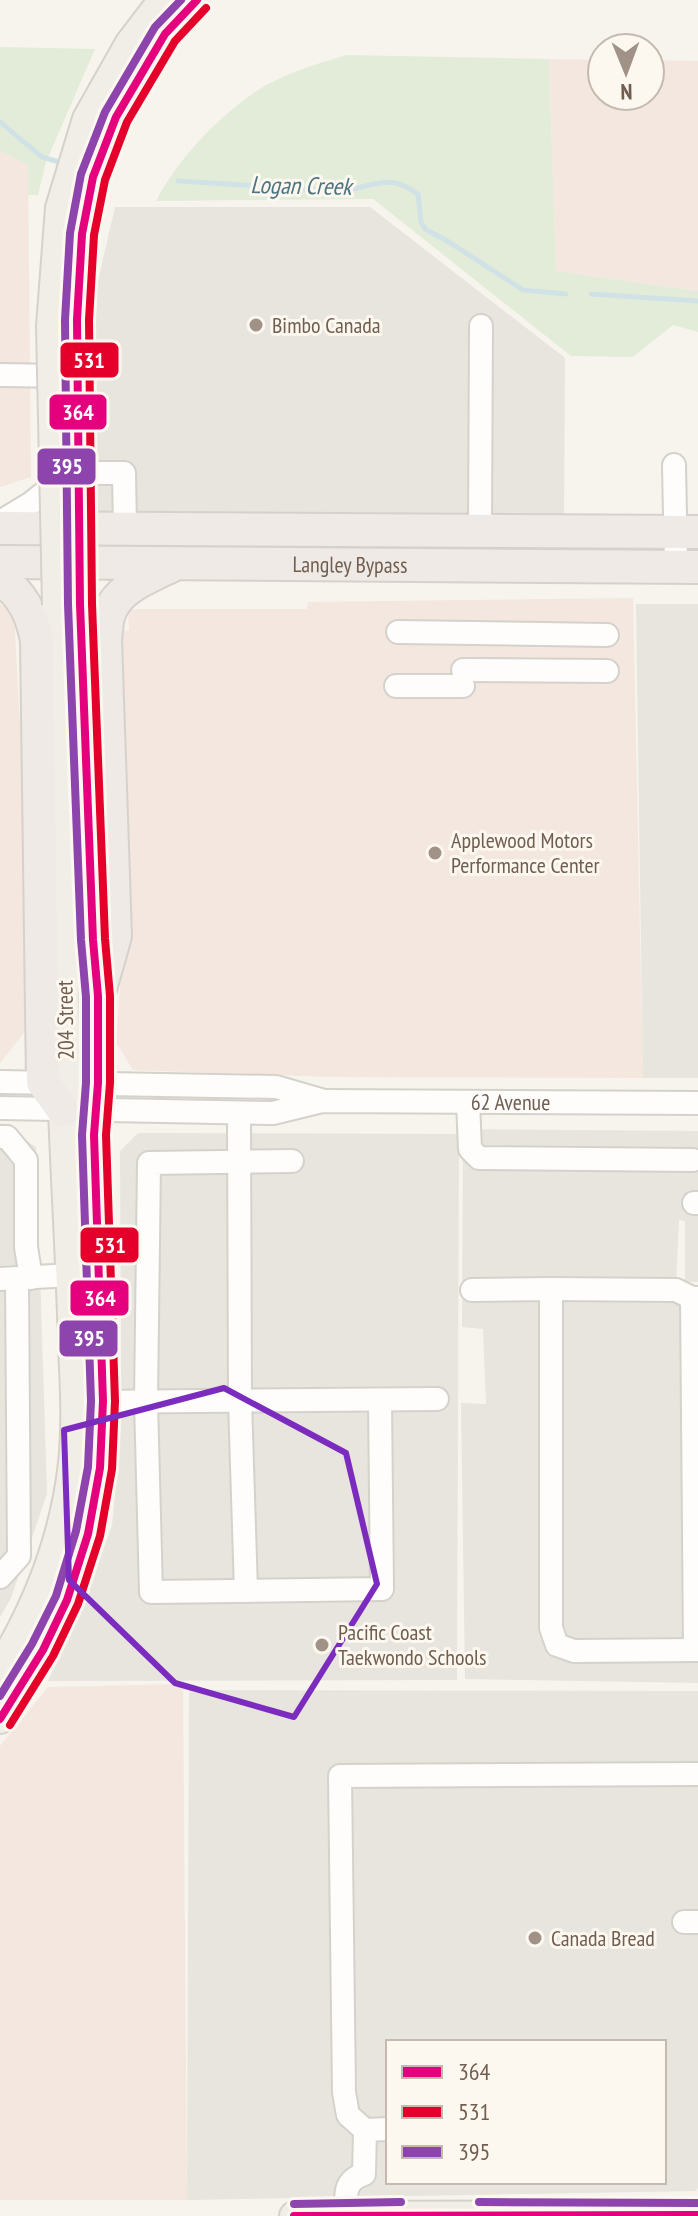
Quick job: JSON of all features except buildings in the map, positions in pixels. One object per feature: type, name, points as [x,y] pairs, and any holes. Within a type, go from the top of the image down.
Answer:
[{"type":"highway","name":"Langley Bypass","points":[[0,525],[687,532]]},
{"type":"highway","name":"Langley Bypass","points":[[0,562],[687,567]]},
{"type":"highway","points":[[98,996],[115,936],[105,640],[109,613],[118,598],[136,583],[175,564]]},
{"type":"highway","points":[[0,578],[26,602],[37,640],[57,1092]]},
{"type":"main road","name":"204 Street","points":[[0,1668],[21,1639],[67,1600],[88,1534],[100,1468],[103,1401],[94,1135],[98,996],[51,326],[60,208],[87,119],[130,43],[163,0]]},
{"type":"main road","name":"204 Street","points":[[0,1719],[21,1639],[61,1524],[73,1463],[75,1402],[71,1275],[57,1092],[77,320],[86,204],[104,147],[133,86],[165,34],[197,0]]},
{"type":"main road","points":[[294,2216],[698,2215]]},
{"type":"street","points":[[480,531],[481,326]]},
{"type":"street","points":[[0,375],[67,376],[68,473]]},
{"type":"street","points":[[674,465],[687,532],[687,567]]},
{"type":"street","points":[[0,525],[68,473],[124,473],[125,528]]},
{"type":"street","points":[[398,632],[607,635]]},
{"type":"street","points":[[396,686],[463,678],[607,671]]},
{"type":"street","name":"62 Avenue","points":[[0,1082],[57,1092],[239,1113],[273,1113],[322,1101],[698,1103]]},
{"type":"street","name":"62 Avenue","points":[[97,1097],[276,1087],[322,1101]]},
{"type":"street","name":"62 Avenue","points":[[0,1108],[57,1092]]},
{"type":"street","points":[[468,1102],[470,1149],[479,1158],[693,1160]]},
{"type":"street","points":[[239,1113],[240,1401],[246,1591]]},
{"type":"street","points":[[0,1137],[7,1137],[26,1160],[26,1247],[16,1279],[9,1424],[19,1556],[0,1577]]},
{"type":"street","points":[[292,1161],[149,1163],[146,1402],[151,1592],[382,1589],[380,1400]]},
{"type":"street","points":[[16,1279],[71,1275]]},
{"type":"street","points":[[472,1290],[551,1289],[676,1290],[695,1298],[696,1650],[574,1651],[557,1645],[551,1628],[551,1289]]},
{"type":"street","points":[[75,1402],[437,1399]]},
{"type":"street","points":[[386,2129],[365,2130],[348,2115],[344,2092],[340,1776],[698,1774]]},
{"type":"street","points":[[346,2215],[346,2188],[353,2178],[364,2174],[365,2130]]},
{"type":"highlighted area","points":[[224,1388],[346,1453],[377,1584],[294,1717],[175,1683],[69,1580],[64,1430]]},
{"type":"shaded area","points":[[549,59],[586,60],[586,112],[666,112],[666,60],[698,61],[698,291],[556,271]]},
{"type":"shaded area","points":[[0,151],[28,165],[31,477],[0,487]]},
{"type":"shaded area","points":[[115,207],[370,207],[565,358],[564,515],[93,512],[93,303]]},
{"type":"shaded area","name":"Applewood Motors Performance Center","points":[[633,598],[643,1078],[329,1077],[133,1070],[116,1042],[126,913],[113,631],[129,630],[128,609],[307,609],[308,602]]},
{"type":"shaded area","points":[[0,604],[14,615],[30,908],[30,1025],[0,1063]]},
{"type":"shaded area","points":[[636,604],[698,604],[698,1078],[643,1078]]},
{"type":"shaded area","points":[[0,1123],[36,1147],[47,1494],[11,1598],[0,1617]]},
{"type":"shaded area","points":[[463,1129],[698,1131],[698,1282],[685,1282],[685,1221],[679,1220],[676,1287],[698,1289],[698,1683],[465,1679],[461,1403],[486,1404],[483,1329],[462,1327]]},
{"type":"shaded area","points":[[138,1133],[459,1134],[457,1680],[48,1681],[81,1608],[112,1526],[118,1461],[121,1343],[120,1151]]},
{"type":"shaded area","points":[[183,1684],[187,2200],[0,2200],[0,1746],[48,1687]]},
{"type":"shaded area","points":[[189,1690],[698,1691],[696,2191],[187,2200]]},
{"type":"green space","points":[[0,47],[95,49],[46,162],[38,195],[28,195],[28,165],[0,151]]},
{"type":"green space","points":[[347,55],[549,59],[556,271],[698,291],[698,332],[673,325],[633,357],[571,356],[373,199],[156,201],[187,155],[212,127],[240,103],[288,75]]},
{"type":"waterway","name":"Logan Creek","points":[[0,122],[42,157],[66,164]]},
{"type":"waterway","name":"Logan Creek","points":[[178,181],[340,191],[397,183],[418,194],[421,222],[425,229],[523,290],[566,294]]},
{"type":"waterway","name":"Logan Creek","points":[[591,294],[698,301]]},
{"type":"transit line","name":"395","points":[[0,1696],[32,1644],[56,1596],[76,1531],[88,1467],[91,1401],[82,1135],[86,1083],[86,997],[68,604],[65,320],[70,233],[81,174],[105,112],[155,27],[181,0]]},
{"type":"transit line","name":"364","points":[[0,1719],[43,1650],[67,1600],[88,1534],[100,1468],[103,1401],[94,1135],[98,1083],[98,996],[93,940],[80,604],[77,320],[82,234],[93,177],[116,117],[165,34],[197,0]]},
{"type":"transit line","name":"531","points":[[10,1725],[53,1656],[78,1604],[100,1536],[112,1469],[115,1401],[106,1135],[110,1083],[110,996],[92,604],[89,320],[94,235],[105,180],[127,122],[175,41],[206,8]]},
{"type":"transit line","name":"395","points":[[294,2204],[401,2202]]},
{"type":"transit line","name":"395","points":[[479,2202],[698,2203]]},
{"type":"transit line","name":"364","points":[[294,2216],[698,2215]]},
{"type":"place","name":"Bimbo Canada","points":[[256,325]]},
{"type":"place","name":"Applewood Motors Performance Center","points":[[435,853]]},
{"type":"place","name":"Pacific Coast Taekwondo Schools","points":[[322,1645]]},
{"type":"place","name":"Canada Bread","points":[[535,1938]]}]
